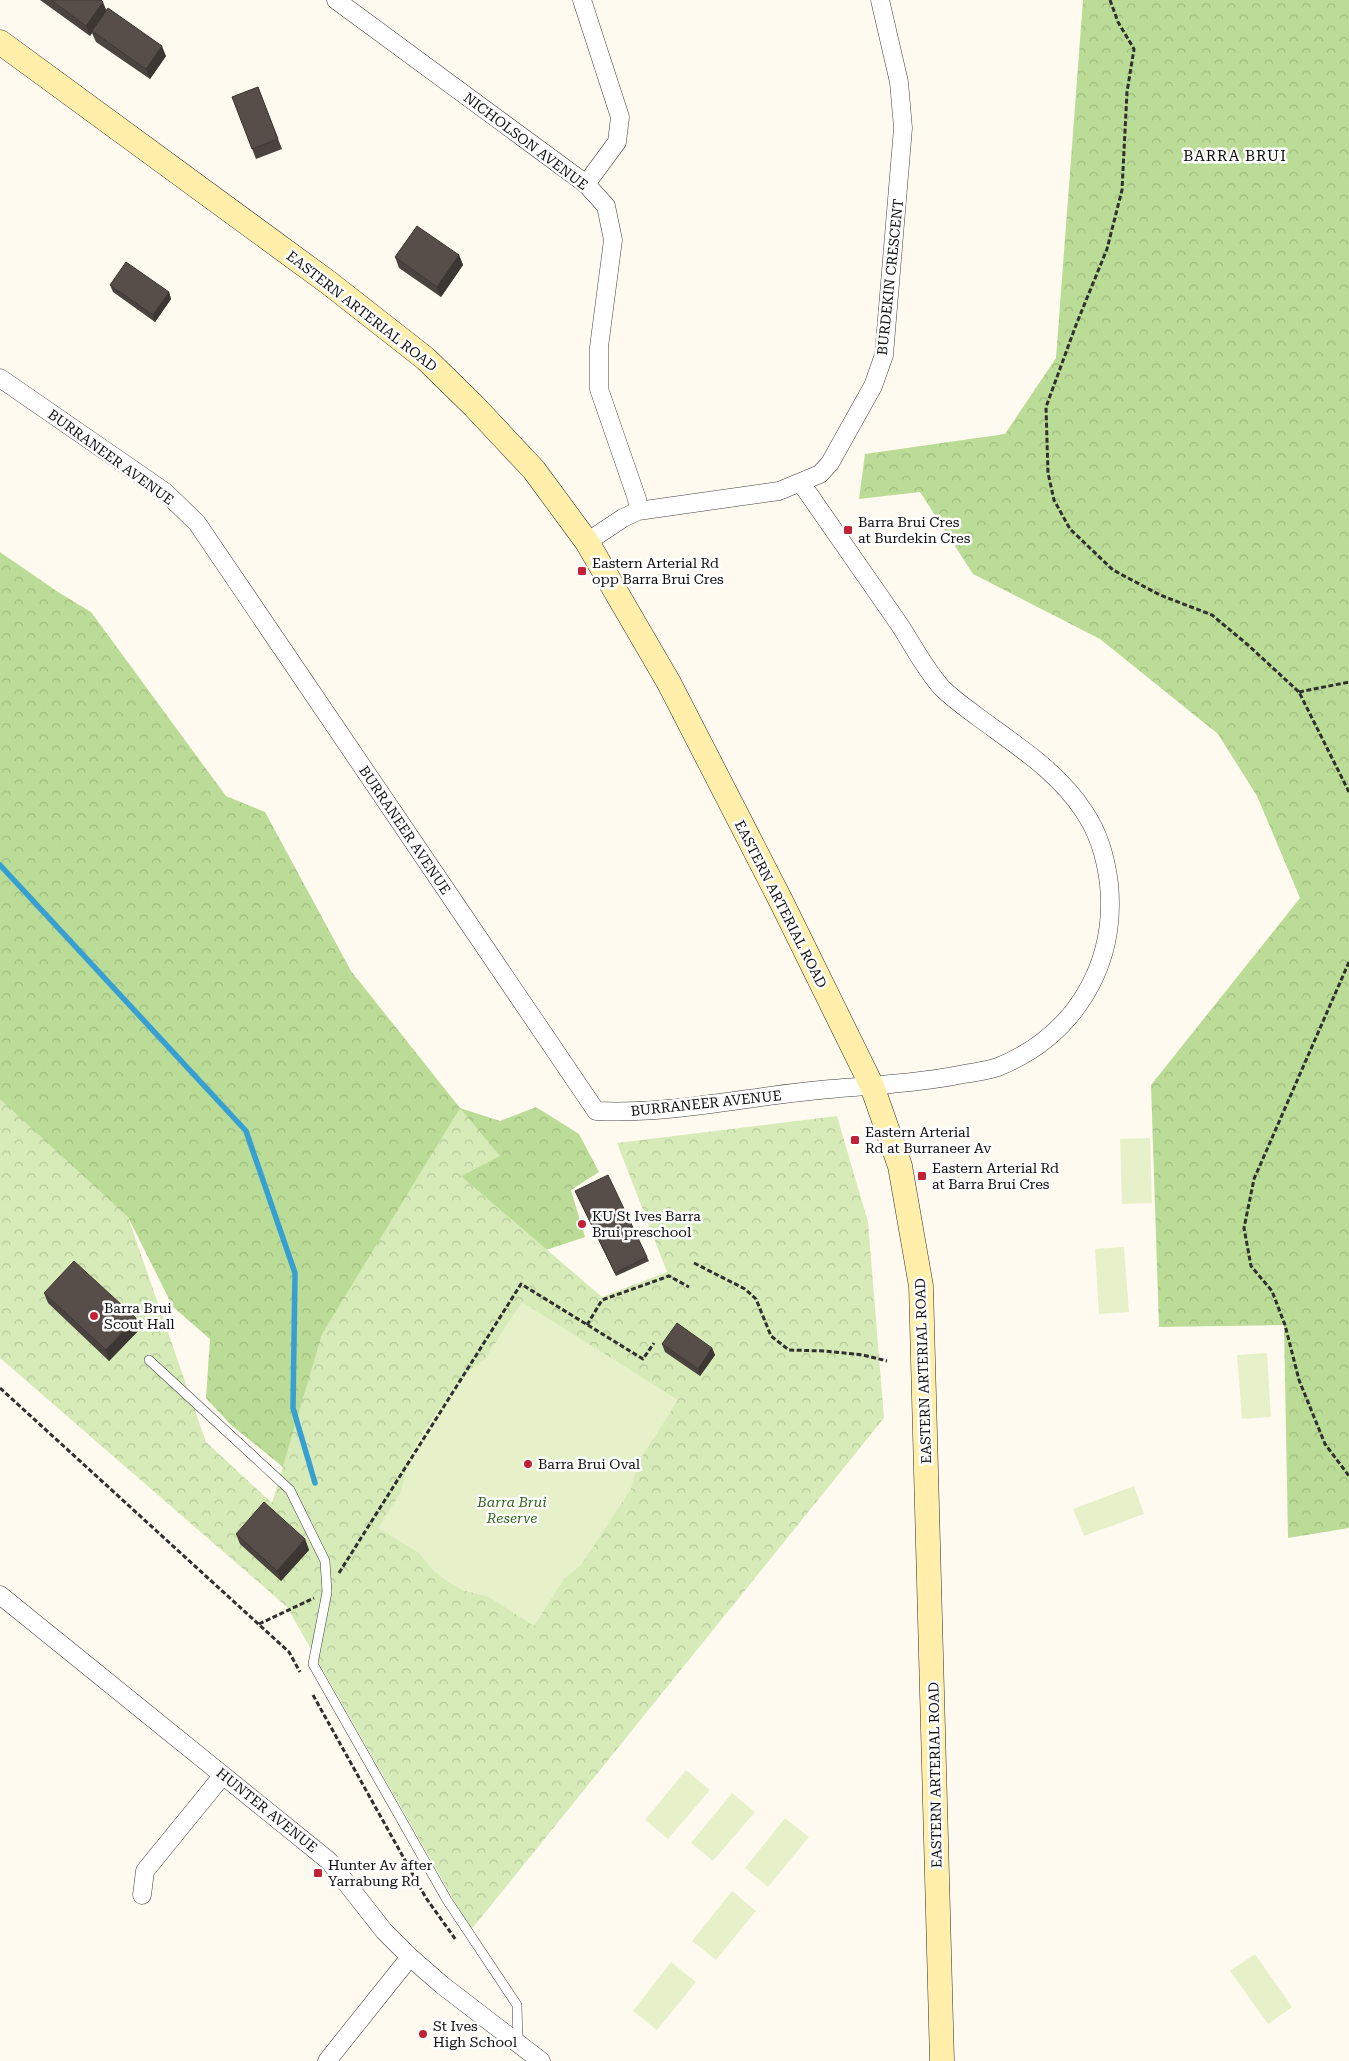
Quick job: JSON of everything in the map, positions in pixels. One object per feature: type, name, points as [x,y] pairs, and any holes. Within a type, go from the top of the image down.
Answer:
[{"type":"main road","name":"EASTERN ARTERIAL ROAD","points":[[0,42],[321,277],[426,360],[474,406],[534,470],[587,542],[669,683],[781,901],[872,1086],[900,1166],[921,1286],[942,2061]]},
{"type":"street","name":"NICHOLSON AVENUE","points":[[336,0],[586,184],[606,206],[613,240],[599,347],[600,389],[637,498],[638,511]]},
{"type":"street","points":[[582,0],[620,117],[617,142],[586,184]]},
{"type":"street","name":"BURDEKIN CRESCENT","points":[[587,542],[623,518],[638,511],[779,491],[820,474],[830,463],[873,386],[884,355],[903,128],[899,82],[880,0]]},
{"type":"street","name":"BURRANEER AVENUE","points":[[0,378],[165,492],[197,522],[596,1111],[632,1112],[872,1086]]},
{"type":"street","points":[[801,483],[943,688],[1051,772],[1070,791],[1086,814],[1100,841],[1108,872],[1110,926],[1098,970],[1087,994],[1069,1017],[1050,1035],[1026,1053],[995,1068],[952,1077],[872,1086]]},
{"type":"street","name":"HUNTER AVENUE","points":[[0,1595],[330,1861],[384,1931],[410,1957],[442,1985],[541,2061]]},
{"type":"street","points":[[142,1895],[145,1871],[223,1775]]},
{"type":"street","points":[[326,2061],[410,1957]]},
{"type":"lane","points":[[149,1360],[290,1490],[325,1561],[327,1592],[313,1664],[447,1900],[517,2005],[518,2044]]},
{"type":"path","points":[[1110,0],[1118,22],[1134,49],[1127,92],[1122,190],[1107,249],[1076,325],[1046,407],[1048,473],[1054,500],[1070,529],[1113,570],[1160,595],[1212,615],[1299,692],[1349,792]]},
{"type":"path","points":[[1299,692],[1349,682]]},
{"type":"path","points":[[1349,962],[1293,1086],[1254,1180],[1244,1228],[1251,1266],[1272,1291],[1285,1324],[1299,1380],[1325,1444],[1349,1476]]},
{"type":"path","points":[[694,1263],[746,1289],[756,1300],[771,1336],[790,1350],[863,1354],[888,1361]]},
{"type":"path","points":[[587,1325],[602,1300],[669,1276],[689,1287]]},
{"type":"path","points":[[259,1624],[327,1592],[521,1284],[643,1359],[654,1342]]},
{"type":"path","points":[[0,1388],[289,1652],[303,1677]]},
{"type":"path","points":[[313,1694],[426,1898],[458,1944]]},
{"type":"green space","points":[[1083,0],[1349,0],[1349,1528],[1288,1538],[1284,1325],[1159,1327],[1151,1085],[1300,898],[1257,796],[1218,734],[1100,639],[973,574],[920,492],[859,499],[865,454],[1005,434],[1056,358]]},
{"type":"green space","points":[[0,552],[91,612],[226,796],[265,812],[351,971],[460,1108],[500,1121],[536,1107],[579,1134],[599,1172],[571,1190],[585,1237],[531,1255],[294,1476],[231,1425],[206,1398],[210,1339],[173,1307],[128,1217],[0,1342]]},
{"type":"green space","name":"Barra Brui Reserve","points":[[0,1099],[128,1217],[206,1442],[272,1503],[322,1334],[460,1108],[500,1156],[461,1176],[602,1297],[667,1272],[617,1143],[837,1116],[868,1222],[884,1418],[471,1930],[287,1607],[0,1358]]},
{"type":"green space","points":[[1150,1138],[1152,1203],[1122,1204],[1120,1139]]},
{"type":"green space","points":[[1124,1247],[1129,1312],[1099,1314],[1095,1249]]},
{"type":"green space","name":"Barra Brui Oval","points":[[522,1302],[678,1400],[638,1463],[631,1489],[581,1565],[564,1579],[534,1626],[489,1597],[462,1590],[448,1582],[434,1571],[419,1553],[378,1528],[401,1492],[408,1459],[426,1427],[458,1382],[484,1360]]},
{"type":"green space","points":[[1267,1353],[1271,1417],[1242,1419],[1237,1355]]},
{"type":"green space","points":[[1134,1486],[1144,1514],[1084,1536],[1073,1509]]},
{"type":"green space","points":[[686,1770],[710,1790],[668,1839],[645,1820]]},
{"type":"green space","points":[[732,1793],[755,1812],[713,1861],[691,1843]]},
{"type":"green space","points":[[785,1818],[809,1837],[768,1887],[745,1868]]},
{"type":"green space","points":[[732,1891],[756,1911],[716,1960],[692,1941]]},
{"type":"green space","points":[[1255,1954],[1292,2007],[1268,2024],[1230,1971]]},
{"type":"green space","points":[[671,1962],[696,1982],[657,2030],[633,2011]]},
{"type":"building","points":[[51,0],[101,0],[103,2],[86,26]]},
{"type":"building","points":[[108,8],[162,46],[146,69],[92,31]]},
{"type":"building","points":[[258,87],[278,139],[252,149],[232,97]]},
{"type":"building","points":[[417,226],[459,255],[437,287],[395,257]]},
{"type":"building","points":[[126,262],[169,292],[153,315],[110,285]]},
{"type":"building","points":[[608,1175],[647,1257],[615,1273],[575,1191]]},
{"type":"building","name":"Barra Brui Scout Hall","points":[[74,1261],[136,1318],[106,1350],[44,1293]]},
{"type":"building","points":[[677,1323],[712,1348],[698,1369],[662,1344]]},
{"type":"building","points":[[264,1502],[305,1539],[277,1571],[236,1534]]},
{"type":"waterway","points":[[0,865],[246,1131],[295,1273],[293,1408],[315,1483]]},
{"type":"place","name":"Barra Brui Cres at Burdekin Cres","points":[[848,530]]},
{"type":"place","name":"Eastern Arterial Rd opp Barra Brui Cres","points":[[582,571]]},
{"type":"place","name":"Eastern Arterial Rd at Burraneer Av","points":[[855,1140]]},
{"type":"place","name":"Eastern Arterial Rd at Barra Brui Cres","points":[[922,1176]]},
{"type":"place","name":"KU St Ives Barra Brui preschool","points":[[582,1224]]},
{"type":"place","name":"Barra Brui Scout Hall","points":[[94,1316]]},
{"type":"place","name":"Barra Brui Oval","points":[[528,1464]]},
{"type":"place","name":"Hunter Av after Yarrabung Rd","points":[[318,1873]]},
{"type":"place","name":"St Ives High School","points":[[423,2034]]},
{"type":"district","name":"BARRA BRUI","points":[[1235,156]]}]
